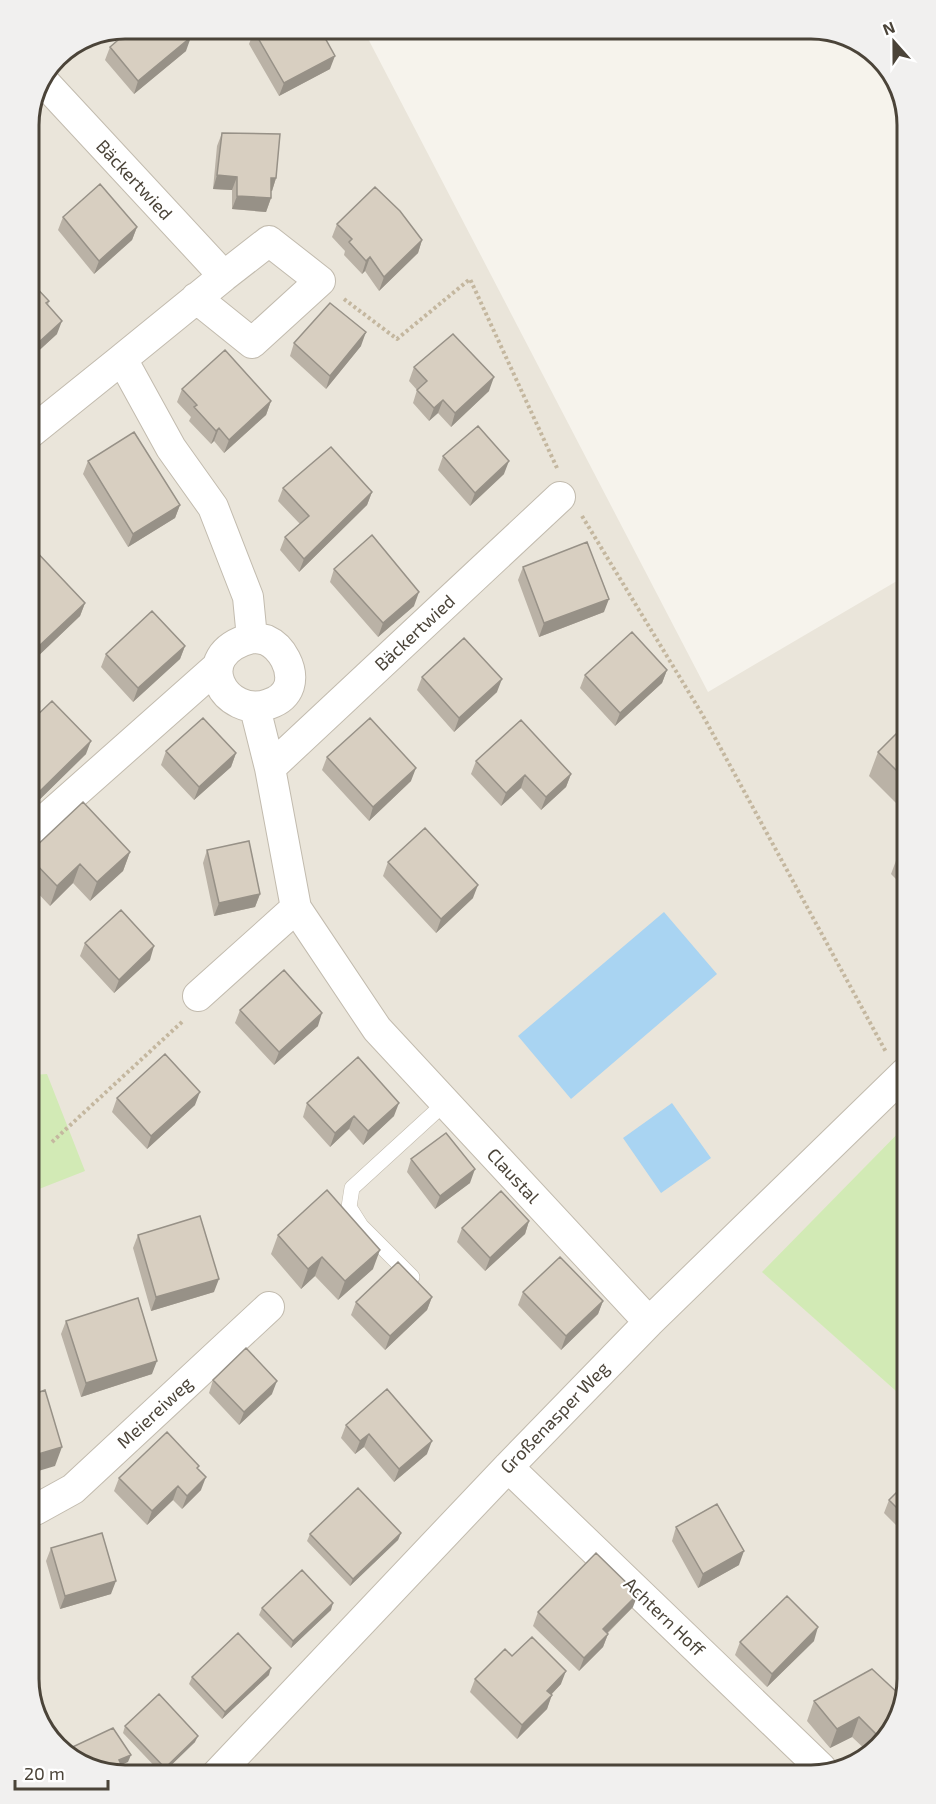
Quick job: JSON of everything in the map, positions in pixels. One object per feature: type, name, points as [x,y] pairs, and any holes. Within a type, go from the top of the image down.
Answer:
[{"type":"street","name":"Bäckertwied","points":[[48,87],[224,276]]},
{"type":"street","points":[[39,426],[196,298],[269,241],[320,281],[252,343],[196,298]]},
{"type":"street","points":[[122,359],[171,448],[213,507],[248,597],[252,638]]},
{"type":"street","name":"Bäckertwied","points":[[270,768],[563,492]]},
{"type":"street","points":[[252,638],[265,640],[274,646],[287,663],[290,675],[289,686],[277,701],[255,708],[243,705],[232,698],[219,679],[217,667],[220,658],[234,644],[252,638]]},
{"type":"street","points":[[39,825],[217,667]]},
{"type":"street","points":[[198,996],[296,908],[270,768],[255,708]]},
{"type":"street","name":"Claustal","points":[[296,908],[377,1029],[649,1322]]},
{"type":"street","name":"Großenasper Weg","points":[[226,1765],[649,1322],[897,1080]]},
{"type":"street","name":"Meiereiweg","points":[[39,1508],[73,1489],[269,1307]]},
{"type":"street","name":"Achtern Hoff","points":[[508,1467],[817,1764]]},
{"type":"lane","points":[[425,1291],[361,1226],[349,1207],[352,1188],[445,1103]]},
{"type":"path","points":[[320,281],[397,339],[470,279],[563,492],[702,714],[897,1066]]},
{"type":"path","points":[[52,1142],[194,1011],[198,996]]},
{"type":"shaded area","points":[[125,39],[368,39],[708,692],[897,581],[897,1134],[763,1272],[897,1392],[896,1690],[892,1707],[883,1727],[868,1744],[854,1754],[828,1763],[811,1765],[119,1765],[82,1754],[64,1740],[50,1722],[41,1696],[39,1679],[39,119],[42,103],[53,77],[77,53],[108,41]]},
{"type":"green space","points":[[47,1074],[85,1171],[39,1189],[39,1075]]},
{"type":"green space","points":[[897,1134],[897,1392],[762,1272]]},
{"type":"water","points":[[664,912],[717,974],[571,1099],[518,1036]]},
{"type":"water","points":[[672,1103],[711,1158],[661,1193],[623,1138]]},
{"type":"building","points":[[125,39],[189,39],[138,81],[110,47],[118,40]]},
{"type":"building","points":[[259,39],[326,39],[335,56],[284,83]]},
{"type":"building","points":[[222,133],[280,134],[276,178],[271,178],[271,198],[237,196],[237,177],[217,175]]},
{"type":"building","points":[[100,184],[137,227],[99,261],[63,217]]},
{"type":"building","points":[[375,187],[400,211],[422,240],[384,277],[370,257],[366,261],[349,242],[352,239],[337,224]]},
{"type":"building","points":[[39,290],[49,301],[46,303],[62,321],[39,342]]},
{"type":"building","points":[[330,303],[366,332],[330,376],[294,343]]},
{"type":"building","points":[[453,334],[494,377],[455,413],[443,400],[434,408],[417,390],[427,381],[414,367]]},
{"type":"building","points":[[225,350],[271,401],[229,440],[219,428],[216,431],[194,407],[197,405],[182,389]]},
{"type":"building","points":[[478,426],[509,461],[475,493],[443,456]]},
{"type":"building","points":[[134,432],[180,505],[133,534],[88,461]]},
{"type":"building","points":[[331,447],[372,492],[304,559],[285,537],[309,516],[283,488]]},
{"type":"building","points":[[372,535],[419,592],[383,623],[334,569]]},
{"type":"building","points":[[587,542],[609,599],[544,623],[523,567]]},
{"type":"building","points":[[39,554],[85,603],[39,646]]},
{"type":"building","points":[[152,611],[185,646],[138,688],[106,654]]},
{"type":"building","points":[[632,632],[667,670],[620,713],[585,675]]},
{"type":"building","points":[[464,638],[502,679],[459,718],[422,677]]},
{"type":"building","points":[[52,701],[91,741],[39,792],[39,713]]},
{"type":"building","points":[[203,718],[236,753],[199,787],[166,751]]},
{"type":"building","points":[[370,718],[416,768],[373,807],[327,757]]},
{"type":"building","points":[[521,720],[571,774],[546,797],[525,775],[506,793],[476,761]]},
{"type":"building","points":[[897,733],[897,771],[878,752]]},
{"type":"building","points":[[83,802],[130,852],[97,882],[80,864],[57,886],[39,867],[39,843]]},
{"type":"building","points":[[425,828],[478,885],[441,919],[388,862]]},
{"type":"building","points":[[249,841],[260,894],[219,903],[207,850]]},
{"type":"building","points":[[121,910],[154,946],[119,980],[85,943]]},
{"type":"building","points":[[284,970],[322,1013],[279,1052],[240,1010]]},
{"type":"building","points":[[165,1054],[200,1092],[151,1136],[117,1098]]},
{"type":"building","points":[[358,1057],[399,1103],[368,1131],[354,1116],[335,1133],[307,1103]]},
{"type":"building","points":[[446,1133],[475,1169],[440,1196],[411,1159]]},
{"type":"building","points":[[327,1190],[380,1250],[345,1281],[322,1257],[308,1269],[278,1235]]},
{"type":"building","points":[[501,1191],[529,1221],[490,1258],[462,1228]]},
{"type":"building","points":[[200,1216],[219,1279],[156,1297],[138,1235]]},
{"type":"building","points":[[560,1257],[603,1301],[566,1336],[523,1292]]},
{"type":"building","points":[[398,1262],[432,1297],[390,1336],[356,1302]]},
{"type":"building","points":[[138,1298],[157,1361],[86,1383],[66,1321]]},
{"type":"building","points":[[246,1348],[277,1381],[244,1412],[213,1380]]},
{"type":"building","points":[[387,1389],[432,1441],[399,1469],[369,1434],[360,1441],[346,1425]]},
{"type":"building","points":[[45,1390],[62,1447],[39,1454],[39,1392]]},
{"type":"building","points":[[167,1432],[199,1466],[197,1468],[206,1477],[187,1496],[178,1486],[152,1511],[119,1478]]},
{"type":"building","points":[[358,1488],[401,1533],[353,1579],[310,1534]]},
{"type":"building","points":[[897,1492],[897,1508],[889,1500]]},
{"type":"building","points":[[717,1504],[744,1551],[703,1574],[676,1527]]},
{"type":"building","points":[[102,1533],[116,1581],[65,1596],[51,1548]]},
{"type":"building","points":[[596,1553],[638,1594],[603,1629],[608,1634],[584,1658],[538,1612]]},
{"type":"building","points":[[302,1570],[333,1603],[293,1641],[262,1608]]},
{"type":"building","points":[[787,1596],[818,1627],[772,1674],[740,1642]]},
{"type":"building","points":[[238,1633],[271,1668],[225,1712],[192,1677]]},
{"type":"building","points":[[532,1637],[566,1671],[547,1691],[552,1695],[522,1725],[475,1679],[505,1649],[512,1656]]},
{"type":"building","points":[[872,1669],[896,1691],[888,1717],[877,1735],[859,1717],[837,1729],[814,1701]]},
{"type":"building","points":[[159,1694],[198,1736],[168,1765],[162,1765],[125,1726]]},
{"type":"building","points":[[113,1728],[131,1755],[119,1760],[121,1765],[119,1765],[97,1760],[82,1754],[73,1747]]}]
